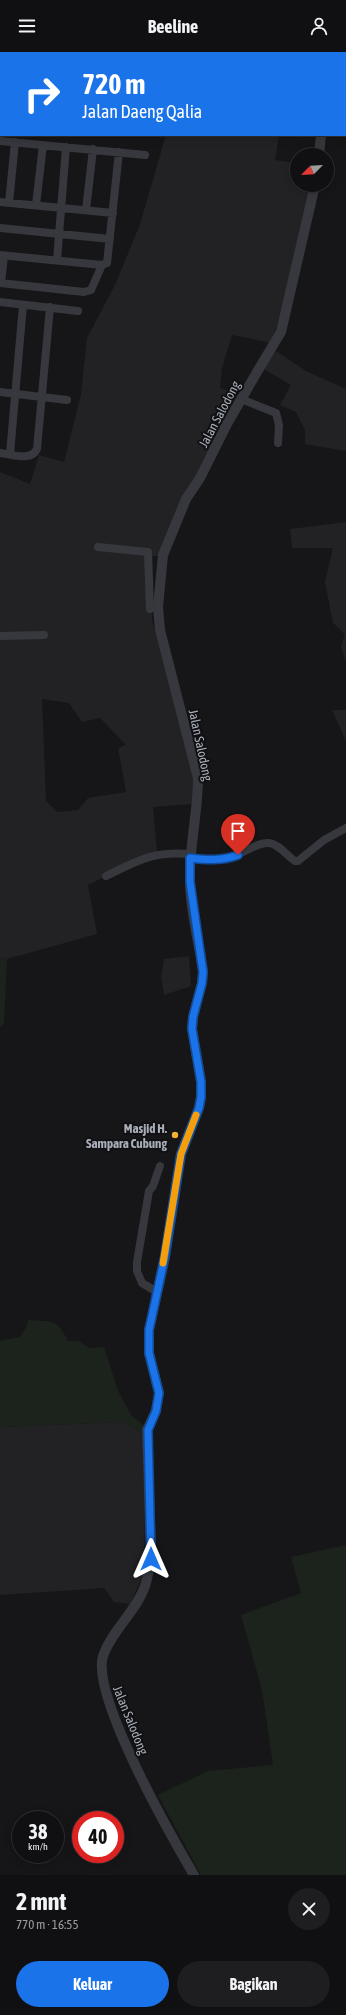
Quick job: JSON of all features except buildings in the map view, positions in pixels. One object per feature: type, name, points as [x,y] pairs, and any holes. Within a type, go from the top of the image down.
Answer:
[{"type":"street","points":[[320,148],[321,136]]},
{"type":"street","points":[[0,141],[145,155]]},
{"type":"street","points":[[9,203],[15,142]]},
{"type":"street","points":[[36,205],[43,145]]},
{"type":"street","points":[[57,260],[66,147]]},
{"type":"street","points":[[86,210],[93,149]]},
{"type":"street","points":[[102,265],[91,290],[84,292],[1,283],[2,255],[102,265],[107,263],[119,152]]},
{"type":"street","name":"Jalan Salodong","points":[[194,1875],[132,1759],[107,1697],[101,1668],[108,1644],[145,1587],[150,1568],[151,1550],[148,1430],[156,1411],[159,1393],[148,1343],[165,1256],[181,1154],[199,1108],[201,1097],[201,1082],[192,1029],[193,1017],[202,983],[203,972],[190,882],[190,856],[195,828],[198,778],[160,630],[158,607],[160,576],[163,555],[186,499],[200,478],[241,399],[281,332],[313,192]]},
{"type":"street","points":[[0,202],[113,213]]},
{"type":"street","points":[[0,228],[110,239]]},
{"type":"street","points":[[0,302],[78,311]]},
{"type":"street","points":[[10,454],[23,305]]},
{"type":"street","points":[[0,453],[25,456],[36,451],[50,307]]},
{"type":"street","points":[[0,392],[67,400]]},
{"type":"street","points":[[241,399],[276,413],[279,425],[278,443]]},
{"type":"street","points":[[98,547],[148,552],[150,609]]},
{"type":"street","points":[[0,636],[44,635]]},
{"type":"street","points":[[106,876],[137,860],[159,854],[190,856],[211,860],[229,858],[260,845],[269,843],[275,845],[294,862],[298,861],[324,840],[346,828]]},
{"type":"street","points":[[157,1292],[142,1283],[137,1271],[137,1262],[149,1191],[153,1186],[160,1166]]},
{"type":"shaded area","points":[[166,136],[279,136],[275,160],[290,162],[290,192],[308,192],[286,295],[272,343],[232,335],[222,368],[220,388],[241,395],[160,556],[152,556],[152,620],[193,771],[193,804],[153,807],[157,851],[88,885],[97,934],[7,959],[0,958],[0,472],[30,484],[39,455],[64,462],[81,394],[87,338],[116,283],[140,224]],"holes":[[[42,699],[69,703],[82,722],[100,718],[126,745],[118,748],[126,792],[88,798],[78,810],[57,812],[46,801]]]},
{"type":"shaded area","points":[[276,351],[306,371],[346,389],[346,451],[305,444],[305,430],[296,412],[280,405],[291,385],[262,368]]},
{"type":"shaded area","points":[[346,522],[346,663],[341,646],[345,634],[333,623],[325,582],[333,548],[292,548],[290,529]]},
{"type":"shaded area","points":[[332,710],[346,710],[346,741]]},
{"type":"shaded area","points":[[189,956],[191,986],[164,995],[161,976],[164,959]]},
{"type":"shaded area","points":[[0,958],[7,959],[4,1024],[0,1027]]},
{"type":"shaded area","points":[[28,1320],[48,1321],[57,1325],[68,1341],[78,1341],[90,1348],[104,1347],[118,1391],[131,1415],[145,1426],[142,1433],[123,1422],[0,1427],[0,1341],[20,1337],[27,1326]]},
{"type":"shaded area","points":[[123,1422],[142,1433],[146,1465],[144,1573],[130,1604],[114,1602],[104,1588],[0,1595],[0,1427]]},
{"type":"shaded area","points":[[346,1545],[346,1875],[201,1875],[158,1795],[208,1771],[273,1765],[262,1690],[241,1615],[301,1593],[291,1557]]},
{"type":"slow traffic","points":[[163,1263],[181,1154],[196,1115]]},
{"type":"place","name":"Masjid H. Sampara Cubung","points":[[175,1135]]},
{"type":"route","points":[[151,1559],[148,1430],[159,1402],[159,1393],[152,1370],[149,1353],[149,1330],[165,1256],[181,1154],[199,1108],[201,1097],[201,1082],[192,1029],[195,1006],[202,983],[203,972],[192,900],[190,858],[211,860],[229,858],[238,855]]}]
